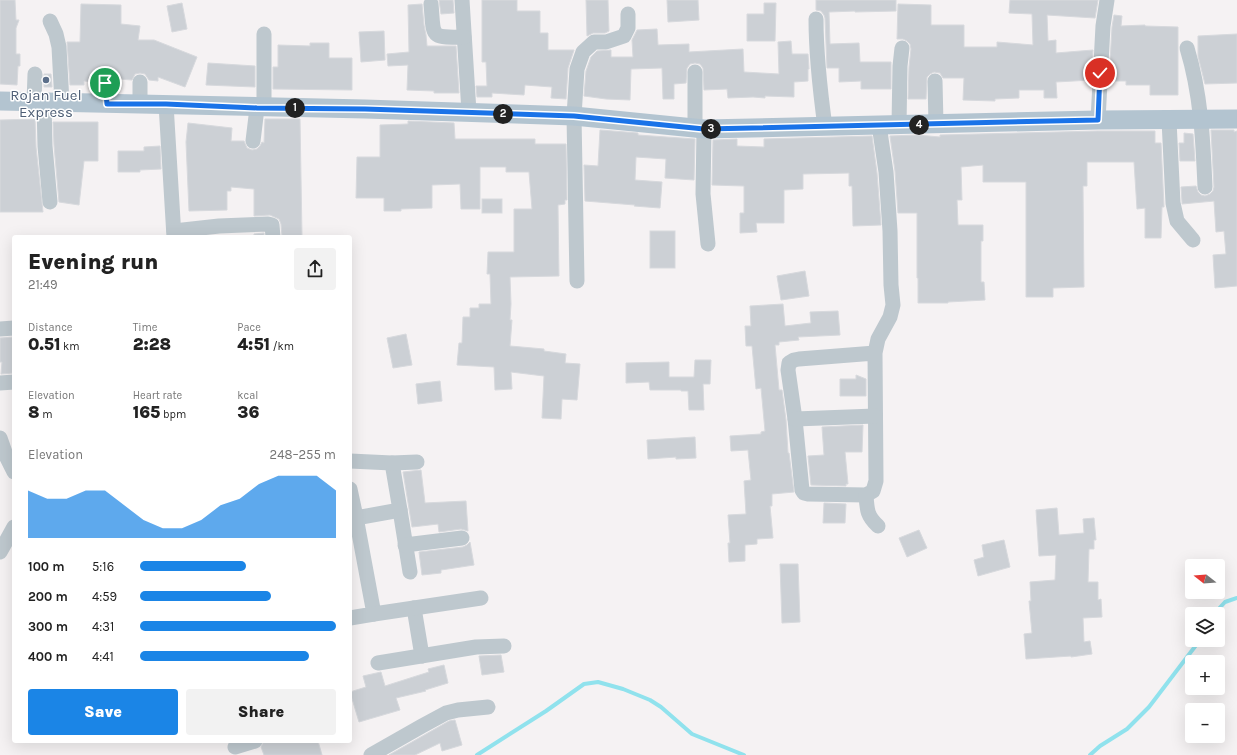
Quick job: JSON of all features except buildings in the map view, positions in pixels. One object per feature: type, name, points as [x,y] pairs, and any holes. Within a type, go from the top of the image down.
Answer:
[{"type":"main road","points":[[0,101],[166,104],[260,108],[365,109],[574,116],[699,129],[1098,120],[1237,119]]},
{"type":"street","points":[[462,0],[469,112]]},
{"type":"street","points":[[1098,120],[1103,26],[1107,0]]},
{"type":"street","points":[[431,4],[434,32],[438,36],[443,38],[464,37]]},
{"type":"street","points":[[577,281],[574,116],[577,70],[583,52],[594,42],[606,42],[624,36],[628,28],[628,14]]},
{"type":"street","points":[[816,19],[818,75],[825,127]]},
{"type":"street","points":[[50,21],[56,34],[59,47],[47,103],[45,146],[50,202]]},
{"type":"street","points":[[253,141],[260,108],[264,34]]},
{"type":"street","points":[[898,125],[902,48]]},
{"type":"street","points":[[1187,48],[1197,85],[1201,119],[1205,187]]},
{"type":"street","points":[[694,72],[708,244]]},
{"type":"street","points":[[35,74],[47,103]]},
{"type":"street","points":[[935,81],[936,124]]},
{"type":"street","points":[[140,82],[140,104]]},
{"type":"street","points":[[105,83],[107,104]]},
{"type":"street","points":[[166,104],[174,234],[219,232],[268,224],[272,225],[273,235]]},
{"type":"street","points":[[1169,120],[1173,203],[1177,221],[1193,240]]},
{"type":"street","points":[[875,353],[799,359],[789,363],[788,370],[802,490],[804,493],[866,495],[873,491],[876,481],[875,353],[878,340],[890,318],[893,305],[886,172],[879,126]]},
{"type":"street","points":[[0,329],[12,328]]},
{"type":"street","points":[[0,383],[12,382]]},
{"type":"street","points":[[794,419],[875,416]]},
{"type":"street","points":[[0,438],[10,458]]},
{"type":"street","points":[[352,461],[392,463],[417,462]]},
{"type":"street","points":[[392,463],[410,572]]},
{"type":"street","points":[[866,495],[867,512],[871,520],[878,526]]},
{"type":"street","points":[[374,614],[353,518],[400,510]]},
{"type":"street","points":[[0,552],[12,531]]},
{"type":"street","points":[[405,545],[462,538]]},
{"type":"street","points":[[352,618],[481,598]]},
{"type":"street","points":[[414,608],[422,656]]},
{"type":"street","points":[[378,663],[476,647],[504,646]]},
{"type":"street","points":[[370,755],[446,714],[458,710],[488,707]]},
{"type":"street","points":[[236,748],[250,743]]},
{"type":"waterway","points":[[1220,607],[1225,602],[1237,598]]},
{"type":"waterway","points":[[1090,755],[1100,746],[1127,729],[1149,707],[1195,647]]},
{"type":"waterway","points":[[477,755],[546,711],[584,684],[598,682],[623,689],[650,700],[661,707],[692,734],[744,755]]},
{"type":"place","name":"Rojan Fuel Express","points":[[46,80]]},
{"type":"route","points":[[105,83],[107,104],[365,109],[574,116],[704,129],[1098,120],[1100,73]]}]
